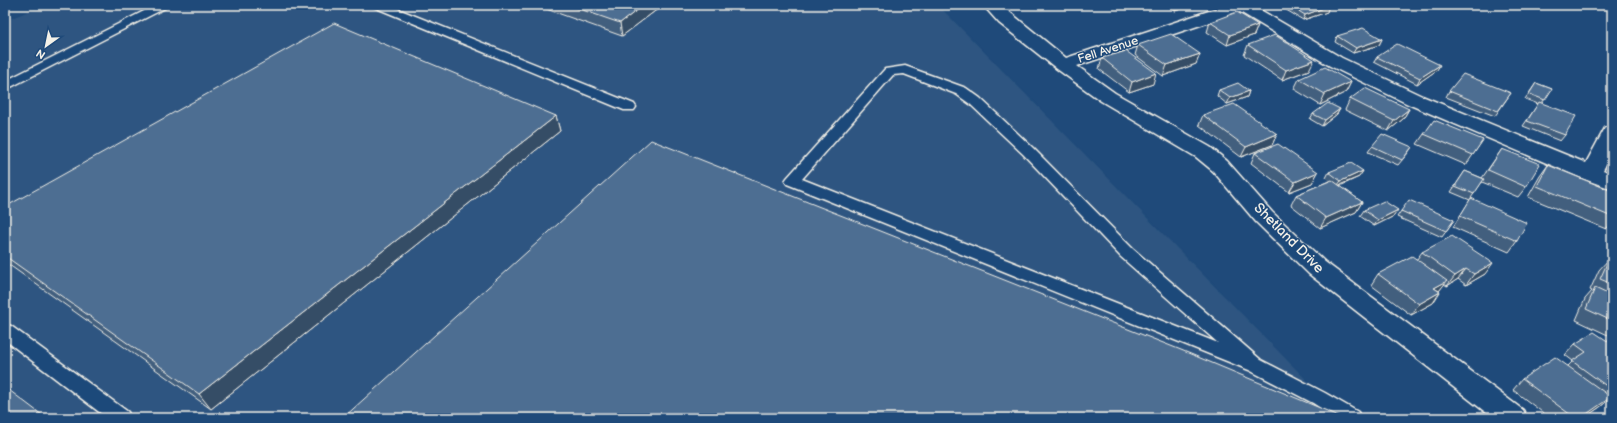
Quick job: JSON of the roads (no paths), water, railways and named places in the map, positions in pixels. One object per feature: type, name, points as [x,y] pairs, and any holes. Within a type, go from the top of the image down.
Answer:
[{"type":"street","name":"Fell Avenue","points":[[991,5],[1063,65],[1241,5]]},
{"type":"street","points":[[1241,5],[1336,62],[1415,100],[1612,182]]},
{"type":"street","name":"Shetland Drive","points":[[1063,65],[1108,97],[1203,152],[1220,166],[1264,217],[1317,268],[1513,418]]},
{"type":"street","points":[[1591,174],[1612,132]]},
{"type":"lane","points":[[5,86],[166,5]]},
{"type":"lane","points":[[378,5],[629,107]]},
{"type":"lane","points":[[1255,365],[1126,253],[1028,152],[975,101],[961,91],[905,70],[889,72],[792,181],[1255,365],[1319,398],[1351,418]]},
{"type":"lane","points":[[5,331],[121,418]]}]
